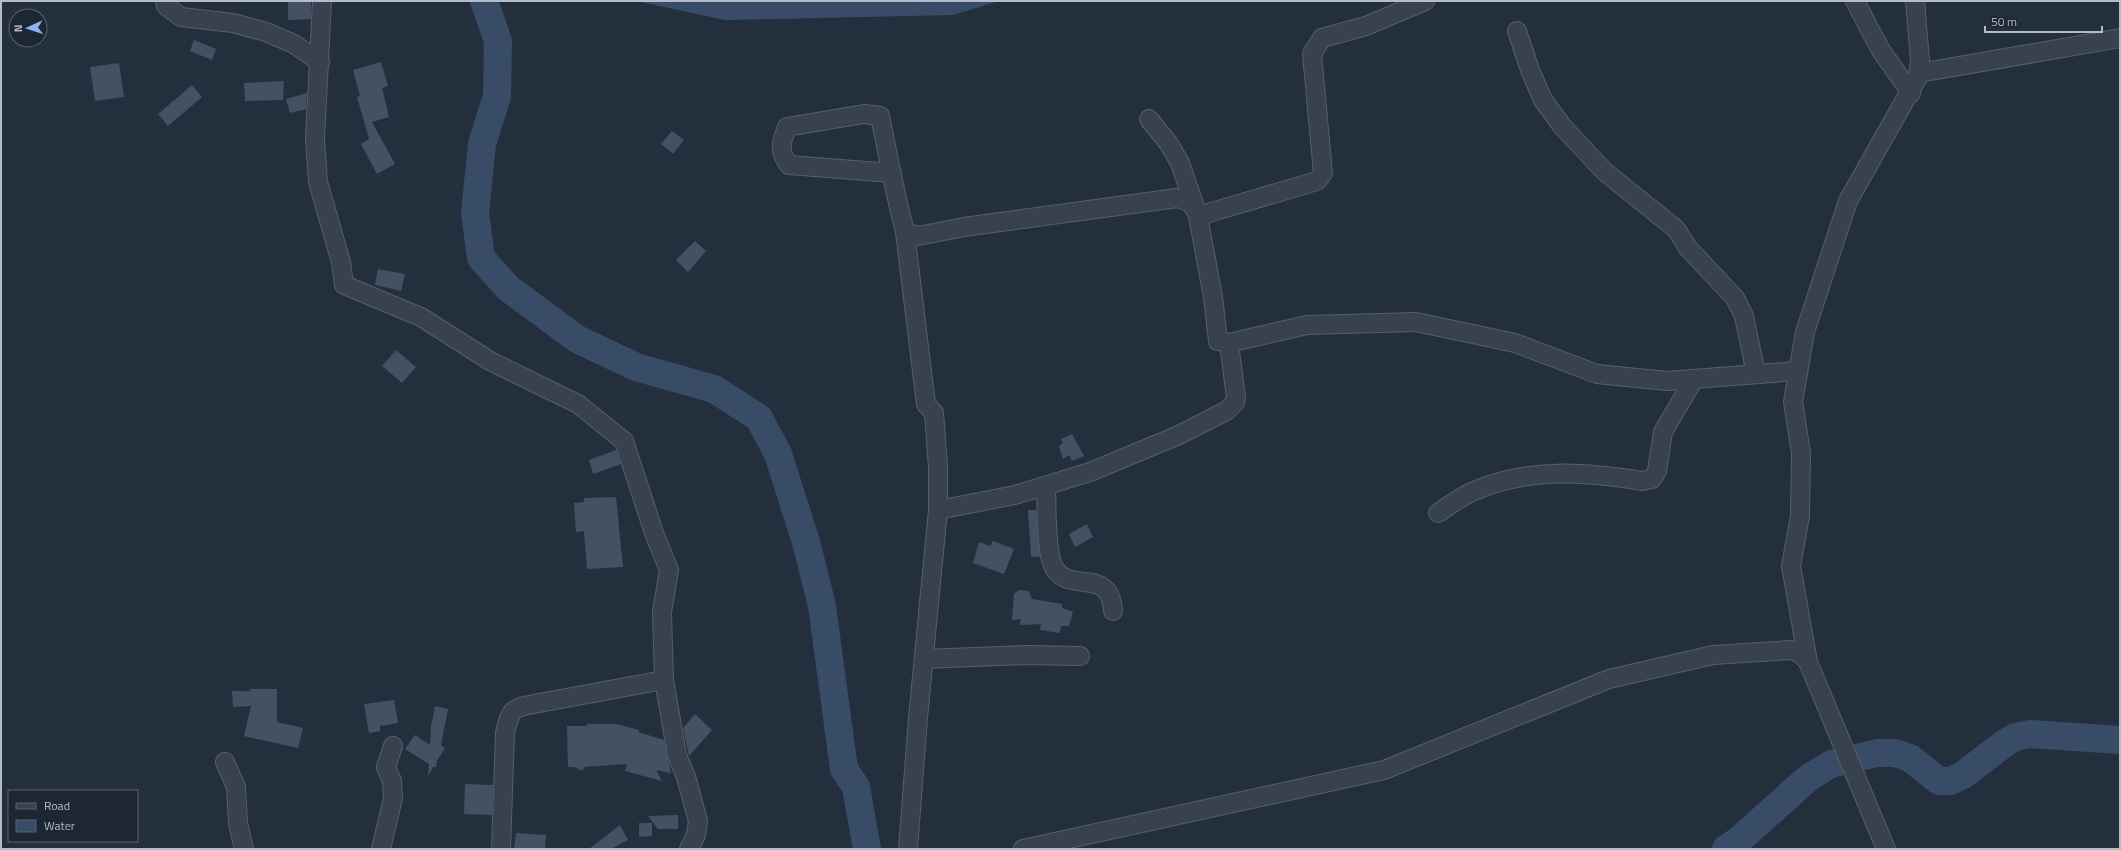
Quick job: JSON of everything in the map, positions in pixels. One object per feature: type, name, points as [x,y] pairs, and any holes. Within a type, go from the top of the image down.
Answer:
[{"type":"street","points":[[165,1],[166,6],[181,17],[233,23],[266,32],[294,44],[320,62]]},
{"type":"street","points":[[322,1],[315,139],[318,182],[341,262],[344,285],[421,317],[490,361],[578,404],[624,441],[654,533],[669,570],[662,612],[664,680],[677,756],[688,784],[698,821],[696,836],[689,849]]},
{"type":"street","points":[[1196,212],[1317,181],[1323,173],[1312,54],[1322,38],[1366,26],[1425,1]]},
{"type":"street","points":[[1855,1],[1880,49],[1911,93]]},
{"type":"street","points":[[1886,849],[1808,662],[1791,566],[1800,516],[1801,453],[1793,402],[1805,332],[1848,201],[1911,93],[1919,73],[1920,60],[1915,1]]},
{"type":"street","points":[[1517,31],[1530,70],[1543,100],[1562,126],[1605,172],[1676,229],[1688,248],[1736,298],[1744,316],[1756,374]]},
{"type":"street","points":[[1919,73],[2120,38]]},
{"type":"street","points":[[892,173],[789,165],[782,156],[781,142],[787,127],[864,114],[880,116],[892,173],[896,201],[905,232],[926,404],[934,413],[938,467],[938,510],[908,849]]},
{"type":"street","points":[[1149,119],[1169,144],[1180,163],[1196,212],[1213,297],[1218,341],[1229,343],[1307,325],[1416,322],[1515,343],[1597,374],[1667,381],[1798,371]]},
{"type":"street","points":[[905,232],[918,236],[964,227],[1177,198],[1188,201],[1196,212]]},
{"type":"street","points":[[938,510],[1008,497],[1046,487],[1090,472],[1179,435],[1228,410],[1235,402],[1236,398],[1229,343]]},
{"type":"street","points":[[1438,513],[1464,496],[1485,486],[1501,481],[1533,475],[1572,472],[1642,481],[1652,479],[1657,471],[1663,432],[1694,379]]},
{"type":"street","points":[[1046,487],[1049,552],[1055,570],[1061,576],[1068,579],[1096,583],[1103,587],[1110,595],[1113,611]]},
{"type":"street","points":[[1023,849],[1384,770],[1610,679],[1713,655],[1791,650],[1801,654],[1808,662]]},
{"type":"street","points":[[924,659],[1026,655],[1080,656]]},
{"type":"street","points":[[501,849],[505,733],[512,712],[522,706],[664,680]]},
{"type":"street","points":[[381,849],[393,798],[392,781],[386,768],[393,746]]},
{"type":"street","points":[[225,762],[236,787],[237,815],[244,849]]},
{"type":"water","points":[[636,1],[999,1],[953,15],[725,20]]},
{"type":"building","points":[[288,1],[311,1],[311,19],[288,20]]},
{"type":"building","points":[[194,40],[216,49],[212,60],[190,51]]},
{"type":"building","points":[[381,62],[388,86],[382,88],[389,117],[372,122],[395,164],[377,174],[361,144],[369,139],[357,97],[360,96],[353,70]]},
{"type":"building","points":[[119,63],[124,97],[95,101],[90,67]]},
{"type":"building","points":[[284,81],[283,100],[245,101],[244,83]]},
{"type":"building","points":[[192,85],[202,97],[168,126],[158,114]]},
{"type":"building","points":[[307,93],[306,109],[290,113],[286,99]]},
{"type":"building","points":[[672,131],[684,140],[673,154],[661,144]]},
{"type":"building","points":[[695,241],[706,251],[688,272],[676,260]]},
{"type":"building","points":[[378,269],[405,274],[401,291],[375,285]]},
{"type":"building","points":[[396,350],[416,367],[402,383],[382,366]]},
{"type":"building","points":[[1072,434],[1084,456],[1072,461],[1069,455],[1063,459],[1059,446],[1063,443],[1061,439]]},
{"type":"building","points":[[616,450],[621,464],[593,474],[589,460]]},
{"type":"building","points":[[616,497],[623,567],[587,569],[584,531],[576,532],[574,503],[584,502],[584,498]]},
{"type":"building","points":[[1028,510],[1036,510],[1040,557],[1031,557]]},
{"type":"building","points":[[1087,524],[1093,537],[1075,547],[1069,534]]},
{"type":"building","points":[[993,541],[1014,549],[1004,574],[973,563],[979,542],[990,546]]},
{"type":"building","points":[[1019,590],[1029,591],[1032,599],[1062,604],[1062,608],[1073,612],[1069,626],[1061,626],[1060,633],[1040,630],[1041,624],[1020,625],[1021,619],[1012,620],[1014,594]]},
{"type":"building","points":[[250,689],[277,689],[277,722],[303,728],[298,748],[244,736],[251,706],[233,707],[232,691],[250,691]]},
{"type":"building","points":[[394,700],[398,723],[380,726],[380,731],[369,733],[364,704]]},
{"type":"building","points":[[435,706],[448,709],[441,745],[445,748],[437,761],[436,767],[433,767],[428,776],[429,764],[405,749],[415,735],[430,745],[431,727]]},
{"type":"building","points":[[695,714],[712,730],[689,756],[683,728]]},
{"type":"building","points":[[587,724],[616,724],[639,730],[638,732],[664,740],[671,773],[656,770],[662,781],[625,771],[627,764],[585,767],[582,771],[574,767],[568,767],[567,726],[587,726]]},
{"type":"building","points":[[465,784],[493,785],[492,815],[464,814]]},
{"type":"building","points":[[678,815],[678,829],[658,829],[648,816]]},
{"type":"building","points":[[639,823],[652,823],[652,836],[639,837]]},
{"type":"building","points":[[620,825],[628,840],[611,849],[589,849]]},
{"type":"building","points":[[516,833],[546,835],[545,849],[514,849]]},
{"type":"waterway","points":[[484,1],[498,41],[497,96],[482,144],[475,213],[481,258],[508,288],[577,339],[636,367],[714,389],[759,418],[778,454],[806,542],[822,606],[844,769],[856,787],[867,849]]},
{"type":"waterway","points":[[1726,849],[1738,841],[1807,779],[1831,764],[1877,753],[1895,753],[1910,758],[1939,781],[1951,781],[1963,775],[2015,737],[2030,734],[2120,740]]}]
